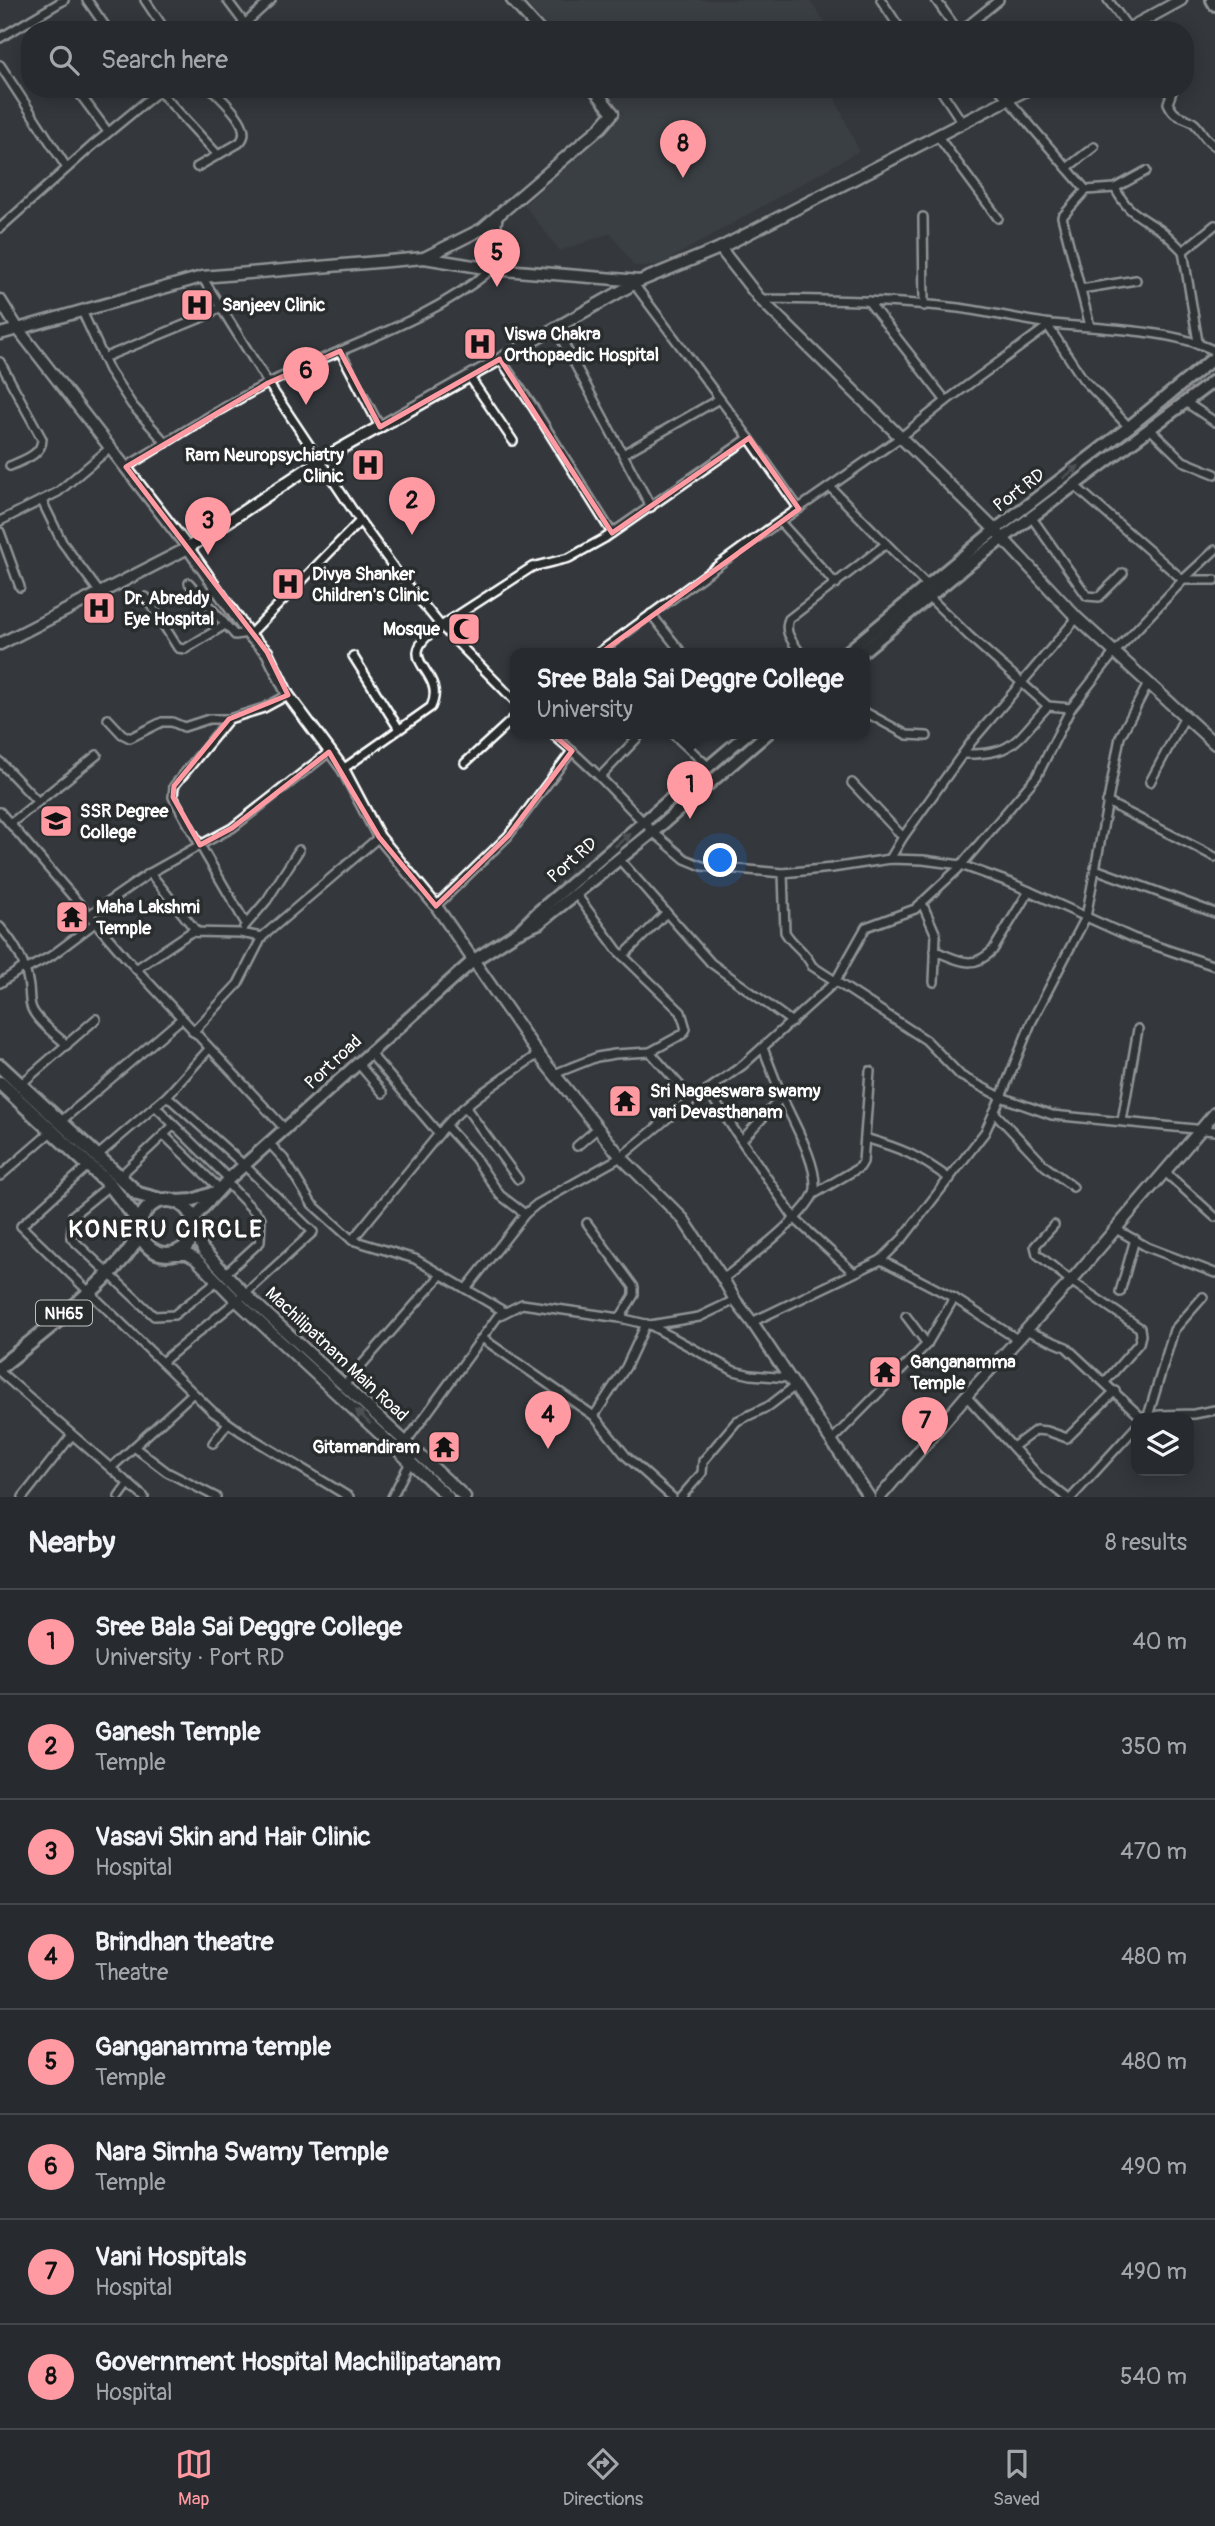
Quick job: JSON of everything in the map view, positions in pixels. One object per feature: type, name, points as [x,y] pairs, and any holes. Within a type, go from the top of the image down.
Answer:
[{"type":"main road","points":[[1212,0],[1215,5]]},
{"type":"main road","name":"Port RD","points":[[853,648],[928,592],[1215,357]]},
{"type":"main road","points":[[998,534],[1032,518],[1215,380]]},
{"type":"main road","points":[[866,648],[928,592]]},
{"type":"main road","name":"Port RD","points":[[516,933],[741,739]]},
{"type":"main road","points":[[516,933],[539,923],[576,894],[761,739]]},
{"type":"main road","name":"Port road","points":[[194,1225],[199,1212],[223,1185],[357,1062],[474,960],[516,933]]},
{"type":"main road","points":[[0,1066],[56,1126],[115,1181],[138,1194],[160,1200],[177,1200],[185,1205],[194,1225],[188,1245],[173,1254],[143,1248],[125,1256]]},
{"type":"main road","points":[[0,1085],[56,1126]]},
{"type":"main road","points":[[115,1181],[150,1249]]},
{"type":"main road","name":"Port road","points":[[177,1200],[193,1200],[223,1185]]},
{"type":"main road","name":"NH65","points":[[0,1370],[109,1273],[137,1240],[146,1208],[160,1200]]},
{"type":"street","points":[[27,21],[64,0]]},
{"type":"street","points":[[87,0],[102,21]]},
{"type":"street","points":[[145,0],[159,21]]},
{"type":"street","points":[[227,0],[243,21]]},
{"type":"street","points":[[248,21],[271,0]]},
{"type":"street","points":[[512,0],[531,21]]},
{"type":"street","points":[[881,0],[895,21]]},
{"type":"street","points":[[936,0],[952,21]]},
{"type":"street","points":[[971,21],[999,0]]},
{"type":"street","points":[[1108,0],[1122,21]]},
{"type":"street","points":[[1143,21],[1181,0]]},
{"type":"street","points":[[0,38],[21,25]]},
{"type":"street","points":[[0,65],[21,97]]},
{"type":"street","points":[[21,98],[67,168]]},
{"type":"street","points":[[83,98],[108,132]]},
{"type":"street","points":[[0,228],[150,98]]},
{"type":"street","points":[[164,98],[218,155]]},
{"type":"street","points":[[197,167],[244,139],[245,134],[237,116],[220,98]]},
{"type":"street","points":[[424,258],[482,229],[601,127],[613,113],[601,98]]},
{"type":"street","points":[[946,98],[962,122]]},
{"type":"street","points":[[1006,98],[1086,190]]},
{"type":"street","points":[[0,644],[188,548],[319,461],[555,327],[637,283],[720,248],[1013,98]]},
{"type":"street","points":[[1170,98],[1169,106],[1179,118],[1194,122],[1215,146]]},
{"type":"street","points":[[937,135],[998,218]]},
{"type":"street","points":[[1067,168],[1094,147]]},
{"type":"street","points":[[1090,326],[1062,217],[1086,190],[1115,188],[1146,171]]},
{"type":"street","points":[[1115,188],[1134,215],[1158,228],[1182,251],[1198,342]]},
{"type":"street","points":[[125,467],[268,383],[398,328],[464,292],[492,270],[498,216]]},
{"type":"street","points":[[923,217],[924,306]]},
{"type":"street","points":[[1182,251],[1215,225]]},
{"type":"street","points":[[720,248],[759,299],[998,534],[1077,618],[1215,744]]},
{"type":"street","points":[[0,334],[202,277],[424,258],[492,270],[637,283],[799,509]]},
{"type":"street","points":[[202,277],[319,461],[397,572],[441,626],[510,696]]},
{"type":"street","points":[[1081,289],[1136,280]]},
{"type":"street","points":[[759,299],[868,301],[957,308],[1049,325],[1090,326],[1198,342],[1215,351]]},
{"type":"street","points":[[0,300],[18,329],[188,548],[249,634],[267,652],[288,695],[343,769],[379,837],[436,906],[538,1054],[621,1157],[683,1219],[734,1300],[752,1322],[869,1497]]},
{"type":"street","points":[[868,301],[946,401]]},
{"type":"street","points":[[103,358],[201,318],[221,307]]},
{"type":"street","points":[[82,311],[103,358],[132,405],[166,443]]},
{"type":"street","points":[[605,648],[901,438],[1049,325]]},
{"type":"street","points":[[1049,325],[1083,379],[1129,427]]},
{"type":"street","points":[[555,327],[651,507]]},
{"type":"street","points":[[340,352],[380,427]]},
{"type":"street","points":[[499,359],[533,407],[612,533]]},
{"type":"street","points":[[0,362],[42,439],[38,452],[10,466]]},
{"type":"street","points":[[469,376],[513,441]]},
{"type":"street","points":[[623,454],[719,398]]},
{"type":"street","points":[[1187,403],[1215,422]]},
{"type":"street","points":[[1150,429],[1183,461],[1215,474]]},
{"type":"street","points":[[343,769],[431,707],[435,699],[434,689],[417,647],[426,636],[532,567],[569,558],[612,533],[749,438]]},
{"type":"street","points":[[0,521],[42,501],[66,485],[110,448]]},
{"type":"street","points":[[1075,486],[1183,580],[1215,580]]},
{"type":"street","points":[[830,487],[928,592],[1022,684],[1048,706],[1071,708]]},
{"type":"street","points":[[42,501],[71,556],[100,593]]},
{"type":"street","points":[[1032,518],[1087,596],[1099,597],[1123,573]]},
{"type":"street","points":[[189,583],[235,635],[249,634],[360,521]]},
{"type":"street","points":[[780,522],[836,584]]},
{"type":"street","points":[[0,532],[20,587]]},
{"type":"street","points":[[797,648],[787,634],[786,625],[789,619],[886,544]]},
{"type":"street","points":[[466,1289],[525,1214],[537,1204],[621,1157],[693,1100],[743,1065],[835,982],[866,927],[915,909],[961,865],[1037,776],[1071,708],[1114,653],[1215,550]]},
{"type":"street","points":[[146,597],[178,649],[185,649],[225,625]]},
{"type":"street","points":[[651,614],[678,648]]},
{"type":"street","points":[[890,859],[963,754],[1077,618]]},
{"type":"street","points":[[353,656],[399,729]]},
{"type":"street","points":[[752,1322],[881,1260],[903,1238],[985,1132],[1031,1023],[1086,916],[1120,737],[1148,684]]},
{"type":"street","points":[[108,719],[122,734],[130,738],[162,722],[172,722],[184,727],[209,719],[229,719],[264,708],[288,695]]},
{"type":"street","points":[[963,754],[988,754],[1010,747],[1048,706]]},
{"type":"street","points":[[870,715],[907,735],[927,736]]},
{"type":"street","points":[[1150,782],[1186,715]]},
{"type":"street","points":[[229,719],[178,780],[172,791],[246,924]]},
{"type":"street","points":[[465,763],[510,722]]},
{"type":"street","points":[[558,739],[600,777],[653,832],[685,859],[702,866],[783,873],[890,859],[961,865],[1029,891],[1133,938],[1215,966]]},
{"type":"street","points":[[600,777],[636,739]]},
{"type":"street","points":[[679,739],[709,767]]},
{"type":"street","points":[[436,906],[508,835],[572,751]]},
{"type":"street","points":[[89,915],[150,873],[232,828],[330,752]]},
{"type":"street","points":[[10,824],[97,755]]},
{"type":"street","points":[[0,762],[38,802]]},
{"type":"street","points":[[852,783],[903,837]]},
{"type":"street","points":[[1107,802],[1215,857]]},
{"type":"street","points":[[0,812],[136,970],[286,1130]]},
{"type":"street","points":[[193,1032],[238,985],[262,937],[379,837]]},
{"type":"street","points":[[240,933],[273,891],[299,850]]},
{"type":"street","points":[[619,859],[712,964],[792,1022]]},
{"type":"street","points":[[1095,869],[1215,913]]},
{"type":"street","points":[[150,873],[197,932]]},
{"type":"street","points":[[783,873],[786,935],[806,953],[812,966],[926,1040],[961,1076],[1001,1097],[1052,1115],[1215,1131]]},
{"type":"street","points":[[935,951],[969,963],[985,958],[993,950],[1029,891]]},
{"type":"street","points":[[554,1074],[597,1057],[650,1052],[683,1034],[687,1029],[681,1012],[623,956],[576,894]]},
{"type":"street","points":[[922,902],[936,935],[933,982]]},
{"type":"street","points":[[623,956],[666,913]]},
{"type":"street","points":[[0,983],[51,956],[95,923]]},
{"type":"street","points":[[0,927],[15,944],[24,968],[31,1007],[67,1045]]},
{"type":"street","points":[[136,970],[191,932],[240,933],[262,937]]},
{"type":"street","points":[[20,1085],[96,1019]]},
{"type":"street","points":[[0,1177],[181,1019]]},
{"type":"street","points":[[1122,1121],[1138,1029]]},
{"type":"street","points":[[763,1048],[813,1170],[814,1194]]},
{"type":"street","points":[[209,1049],[167,1096],[21,1226],[228,1423],[349,1497]]},
{"type":"street","points":[[369,1052],[439,1134]]},
{"type":"street","points":[[650,1052],[693,1100]]},
{"type":"street","points":[[352,1240],[446,1126],[538,1054]]},
{"type":"street","points":[[357,1062],[383,1093]]},
{"type":"street","points":[[723,1279],[795,1219],[814,1194],[860,1167],[870,1071]]},
{"type":"street","points":[[707,1090],[795,1219],[853,1272]]},
{"type":"street","points":[[162,1362],[241,1297],[313,1232],[167,1096]]},
{"type":"street","points":[[742,1140],[782,1097]]},
{"type":"street","points":[[155,1106],[223,1185]]},
{"type":"street","points":[[466,1108],[518,1179]]},
{"type":"street","points":[[994,1112],[1045,1166],[1073,1187]]},
{"type":"street","points":[[880,1497],[1215,1113]]},
{"type":"street","points":[[174,1125],[74,1216],[71,1238],[155,1316],[174,1315],[217,1281]]},
{"type":"street","points":[[446,1126],[475,1158],[500,1195],[525,1214]]},
{"type":"street","points":[[577,1146],[598,1128]]},
{"type":"street","points":[[165,1136],[261,1218],[260,1242],[226,1273]]},
{"type":"street","points":[[865,1138],[901,1148],[920,1157],[950,1179]]},
{"type":"street","points":[[270,1144],[284,1159],[312,1204],[352,1240],[415,1259],[505,1312]]},
{"type":"street","points":[[1164,1172],[1215,1217]]},
{"type":"street","points":[[587,1223],[632,1280],[634,1295],[620,1318]]},
{"type":"street","name":"Machilipatnam Main Road","points":[[194,1225],[203,1250],[226,1273],[241,1297],[448,1497]]},
{"type":"street","points":[[1054,1226],[1035,1246],[1037,1254],[1140,1328],[1139,1343],[1105,1382]]},
{"type":"street","points":[[1115,1229],[1169,1256],[1215,1273]]},
{"type":"street","points":[[1120,1293],[1135,1239]]},
{"type":"street","name":"Machilipatnam Main Road","points":[[173,1254],[187,1254],[196,1259],[217,1281],[241,1297],[344,1385],[465,1497]]},
{"type":"street","points":[[881,1260],[954,1298],[1017,1339]]},
{"type":"street","points":[[344,1385],[441,1275]]},
{"type":"street","points":[[1147,1413],[1174,1330],[1203,1297]]},
{"type":"street","points":[[831,1441],[927,1344],[954,1298]]},
{"type":"street","points":[[648,1324],[699,1317],[719,1310],[734,1300]]},
{"type":"street","points":[[406,1442],[498,1316],[522,1304],[648,1324],[734,1371],[792,1382]]},
{"type":"street","points":[[906,1316],[927,1344]]},
{"type":"street","points":[[594,1416],[626,1367],[648,1324]]},
{"type":"street","points":[[1025,1330],[1066,1347],[1139,1413]]},
{"type":"street","points":[[482,1338],[594,1416],[626,1456],[672,1497]]},
{"type":"street","points":[[0,1370],[145,1497]]},
{"type":"street","points":[[681,1497],[702,1473],[703,1461],[737,1421],[769,1406],[792,1382]]},
{"type":"street","points":[[1013,1447],[1028,1434],[1041,1429],[1067,1438],[1115,1391]]},
{"type":"street","points":[[111,1468],[194,1393]]},
{"type":"street","points":[[966,1396],[1039,1476],[1066,1497]]},
{"type":"street","points":[[1194,1413],[1213,1410],[1215,1422]]},
{"type":"street","points":[[213,1443],[228,1423]]},
{"type":"street","points":[[1072,1497],[1131,1432]]},
{"type":"street","points":[[23,1497],[72,1435]]},
{"type":"street","points":[[134,1447],[167,1472],[215,1497]]},
{"type":"street","points":[[391,1497],[416,1451]]},
{"type":"street","points":[[119,1497],[129,1483]]},
{"type":"highlighted area","points":[[340,351],[380,427],[500,359],[612,533],[749,438],[799,509],[524,709],[572,751],[508,836],[436,906],[379,837],[329,752],[232,828],[200,845],[173,797],[174,786],[229,719],[288,695],[267,652],[126,467],[268,383]]},
{"type":"shaded area","points":[[524,0],[809,0],[824,21],[542,21]]},
{"type":"shaded area","points":[[610,98],[835,98],[859,151],[660,265],[634,266],[611,233],[560,251],[524,205],[623,113]]},
{"type":"place","name":"Government Hospital Machilipatanam","points":[[683,178]]},
{"type":"place","name":"Ganganamma temple","points":[[497,287]]},
{"type":"place","name":"Sanjeev Clinic","points":[[197,305]]},
{"type":"place","name":"Viswa Chakra Orthopaedic Hospital","points":[[480,344]]},
{"type":"place","name":"Nara Simha Swamy Temple","points":[[306,405]]},
{"type":"place","name":"Ram Neuropsychiatry Clinic","points":[[368,465]]},
{"type":"place","name":"Ganesh Temple","points":[[412,535]]},
{"type":"place","name":"Vasavi Skin and Hair Clinic","points":[[208,555]]},
{"type":"place","name":"Divya Shanker Children's Clinic","points":[[288,584]]},
{"type":"place","name":"Dr. Abreddy Eye Hospital","points":[[99,608]]},
{"type":"place","name":"Mosque","points":[[464,629]]},
{"type":"place","name":"Sree Bala Sai Deggre College","points":[[690,819]]},
{"type":"place","name":"SSR Degree College","points":[[56,821]]},
{"type":"place","name":"Maha Lakshmi Temple","points":[[72,917]]},
{"type":"place","name":"Sri Nagaeswara swamy vari Devasthanam","points":[[625,1101]]},
{"type":"place","name":"Ganganamma Temple","points":[[885,1372]]},
{"type":"place","name":"Gitamandiram","points":[[444,1447]]},
{"type":"place","name":"Brindhan theatre","points":[[548,1449]]},
{"type":"place","name":"Vani Hospitals","points":[[925,1455]]},
{"type":"district","name":"KONERU CIRCLE","points":[[166,1229]]}]
